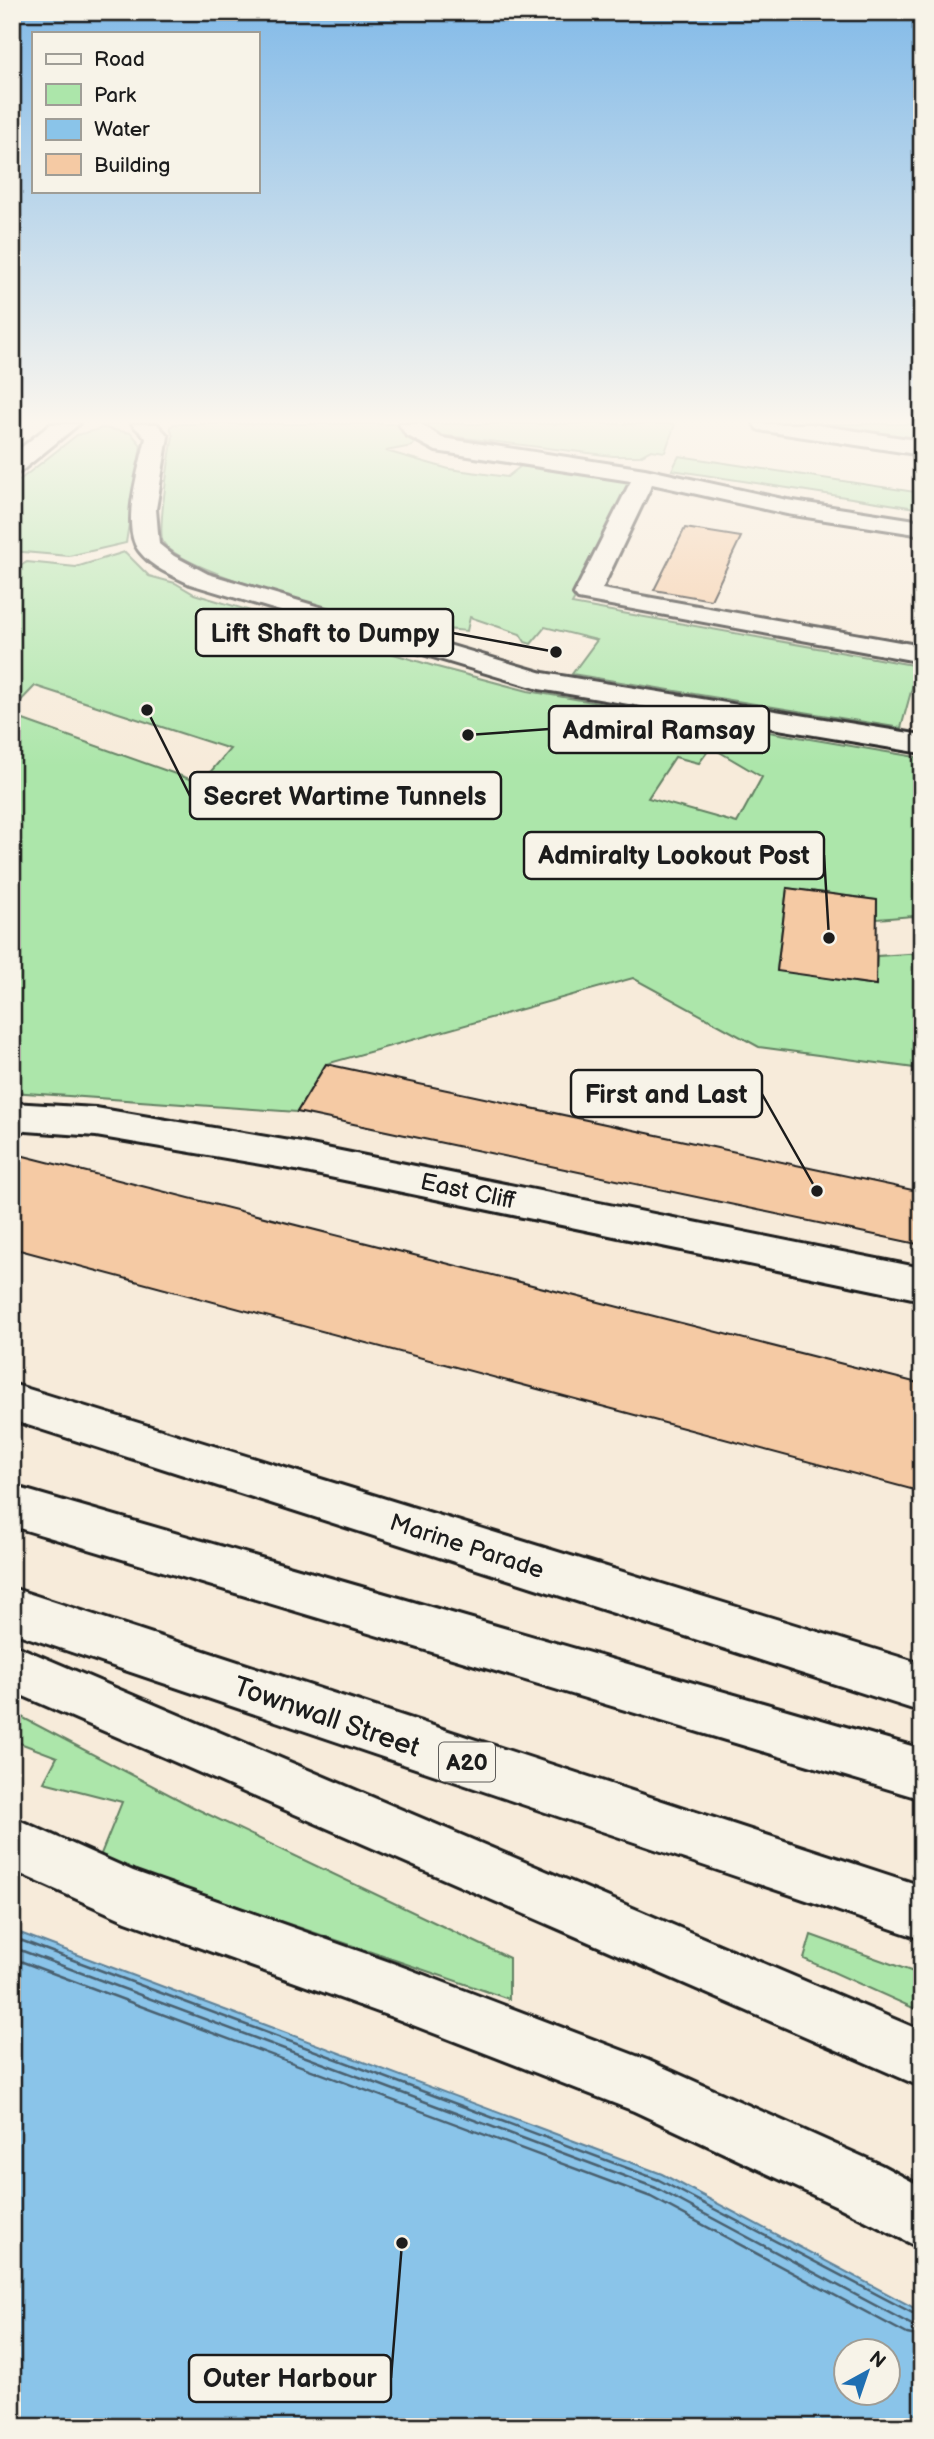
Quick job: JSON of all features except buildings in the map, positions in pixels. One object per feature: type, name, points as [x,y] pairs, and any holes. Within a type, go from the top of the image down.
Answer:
[{"type":"main road","points":[[146,538],[146,543],[163,561],[199,579],[539,681],[922,744]]},
{"type":"main road","points":[[615,538],[587,594],[922,654]]},
{"type":"main road","name":"East Cliff","points":[[12,1116],[96,1122],[296,1156],[922,1284]]},
{"type":"main road","name":"Marine Parade","points":[[12,1402],[922,1688]]},
{"type":"main road","points":[[12,1506],[922,1774]]},
{"type":"main road","name":"Townwall Street","points":[[12,1610],[922,1913]]},
{"type":"main road","points":[[12,1667],[922,2059]]},
{"type":"main road","points":[[12,1843],[126,1895],[395,1991],[647,2088],[860,2186],[922,2219]]},
{"type":"green space","points":[[12,538],[127,538],[126,543],[69,556],[12,551]]},
{"type":"green space","points":[[162,538],[608,538],[572,604],[918,666],[901,728],[572,674],[597,640],[545,627],[531,644],[525,642],[520,634],[470,617],[467,631],[416,626],[348,614],[225,576],[175,553],[163,542]]},
{"type":"green space","points":[[125,552],[149,576],[175,583],[194,594],[437,667],[528,691],[922,758],[922,936],[913,916],[877,919],[877,900],[787,888],[777,970],[875,985],[877,956],[922,953],[922,1069],[759,1047],[633,978],[326,1064],[297,1112],[12,1092],[12,716],[201,783],[230,749],[35,686],[12,710],[12,570],[27,562],[76,567]],"holes":[[[711,747],[762,777],[737,823],[648,798],[675,757],[699,763]]]},
{"type":"green space","points":[[12,1712],[197,1809],[509,1958],[509,1999],[99,1859],[122,1802],[44,1782],[57,1757],[12,1740]]},
{"type":"green space","points":[[811,1935],[922,1975],[922,2012],[804,1959]]},
{"type":"water","points":[[12,1930],[662,2174],[922,2312],[922,2427],[12,2427]]},
{"type":"place","name":"Lift Shaft to Dumpy","points":[[556,652]]},
{"type":"place","name":"Secret Wartime Tunnels","points":[[147,710]]},
{"type":"place","name":"Admiral Ramsay","points":[[468,735]]},
{"type":"place","name":"Admiralty Lookout Post","points":[[829,938]]},
{"type":"place","name":"First and Last","points":[[817,1191]]},
{"type":"place","name":"Outer Harbour","points":[[402,2243]]}]
